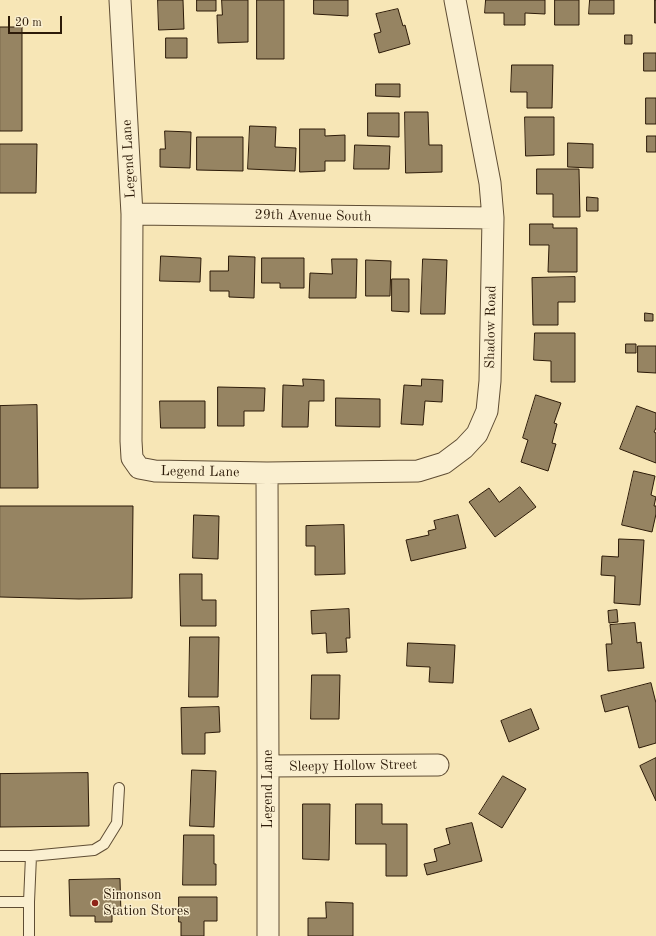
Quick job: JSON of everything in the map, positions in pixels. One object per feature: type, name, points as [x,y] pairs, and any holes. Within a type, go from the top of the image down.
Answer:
[{"type":"street","name":"Legend Lane","points":[[120,0],[132,214],[132,458],[140,468],[155,471],[267,473],[268,936]]},
{"type":"street","name":"Shadow Road","points":[[267,473],[418,470],[444,463],[464,448],[477,434],[487,411],[490,381],[493,218],[490,183],[455,0]]},
{"type":"street","name":"29th Avenue South","points":[[132,214],[493,218]]},
{"type":"street","name":"Sleepy Hollow Street","points":[[268,766],[438,765]]},
{"type":"lane","points":[[0,856],[31,856],[94,850],[104,844],[117,823],[119,788]]},
{"type":"lane","points":[[29,936],[28,902],[31,856]]},
{"type":"lane","points":[[0,902],[28,902]]},
{"type":"building","points":[[158,0],[183,0],[184,29],[159,30]]},
{"type":"building","points":[[197,0],[216,0],[216,11],[197,11]]},
{"type":"building","points":[[222,0],[248,0],[248,42],[218,43],[217,15],[222,15]]},
{"type":"building","points":[[257,0],[284,0],[284,59],[257,59]]},
{"type":"building","points":[[314,0],[348,0],[348,16],[314,14]]},
{"type":"building","points":[[486,0],[545,0],[545,14],[525,13],[525,25],[504,25],[504,13],[485,13]]},
{"type":"building","points":[[555,0],[579,0],[579,25],[555,25]]},
{"type":"building","points":[[590,0],[614,0],[614,14],[589,14]]},
{"type":"building","points":[[656,0],[656,23],[655,23]]},
{"type":"building","points":[[398,9],[403,26],[405,25],[410,44],[379,53],[374,34],[381,32],[376,14]]},
{"type":"building","points":[[0,27],[22,27],[22,131],[0,131]]},
{"type":"building","points":[[625,35],[632,35],[632,44],[625,44]]},
{"type":"building","points":[[166,38],[187,38],[187,58],[166,58]]},
{"type":"building","points":[[644,53],[656,53],[656,71],[644,71]]},
{"type":"building","points":[[512,65],[553,65],[552,108],[527,108],[527,92],[511,92]]},
{"type":"building","points":[[376,84],[400,84],[400,97],[376,96]]},
{"type":"building","points":[[646,98],[656,98],[656,124],[646,124]]},
{"type":"building","points":[[405,112],[428,112],[429,145],[442,145],[442,172],[406,173]]},
{"type":"building","points":[[368,113],[399,113],[399,137],[368,136]]},
{"type":"building","points":[[525,117],[554,117],[554,155],[526,156]]},
{"type":"building","points":[[250,126],[276,127],[275,147],[296,148],[295,171],[248,169]]},
{"type":"building","points":[[300,129],[325,129],[325,136],[345,135],[345,161],[325,161],[325,171],[300,172]]},
{"type":"building","points":[[165,131],[191,132],[190,168],[160,167],[160,149],[165,149]]},
{"type":"building","points":[[647,136],[656,136],[656,152],[647,152]]},
{"type":"building","points":[[197,137],[243,137],[243,171],[197,170]]},
{"type":"building","points":[[568,143],[593,144],[593,168],[568,167]]},
{"type":"building","points":[[0,144],[37,144],[36,193],[0,193]]},
{"type":"building","points":[[355,145],[390,146],[389,169],[354,169]]},
{"type":"building","points":[[537,169],[579,169],[580,217],[553,217],[553,194],[537,194]]},
{"type":"building","points":[[587,197],[598,198],[598,211],[587,211]]},
{"type":"building","points":[[530,224],[553,224],[553,228],[577,228],[577,272],[548,272],[549,245],[530,245]]},
{"type":"building","points":[[161,256],[201,258],[200,282],[160,281]]},
{"type":"building","points":[[229,256],[255,257],[254,298],[229,297],[229,291],[210,291],[210,271],[228,271]]},
{"type":"building","points":[[262,258],[304,258],[304,288],[280,288],[280,283],[262,283]]},
{"type":"building","points":[[332,259],[357,259],[356,298],[309,298],[310,273],[332,274]]},
{"type":"building","points":[[423,259],[447,260],[445,314],[421,314]]},
{"type":"building","points":[[366,260],[391,261],[390,296],[366,296]]},
{"type":"building","points":[[575,277],[575,302],[558,302],[558,325],[533,325],[532,278]]},
{"type":"building","points":[[392,279],[409,279],[409,312],[392,311]]},
{"type":"building","points":[[645,313],[653,314],[653,321],[645,321]]},
{"type":"building","points":[[535,333],[575,333],[575,382],[551,382],[551,361],[534,360]]},
{"type":"building","points":[[626,344],[636,344],[636,353],[626,353]]},
{"type":"building","points":[[638,346],[656,346],[656,373],[638,372]]},
{"type":"building","points":[[303,379],[324,380],[324,401],[309,401],[308,427],[282,427],[283,385],[303,386]]},
{"type":"building","points":[[422,379],[443,380],[442,402],[425,401],[423,425],[401,424],[404,385],[421,386]]},
{"type":"building","points":[[218,387],[265,388],[264,411],[244,411],[244,426],[218,426]]},
{"type":"building","points":[[536,395],[561,403],[554,423],[557,424],[552,443],[556,444],[548,471],[521,462],[528,440],[523,438]]},
{"type":"building","points":[[336,398],[380,399],[380,427],[336,426]]},
{"type":"building","points":[[160,401],[205,401],[205,428],[161,428]]},
{"type":"building","points":[[37,405],[38,488],[0,488],[0,406]]},
{"type":"building","points":[[637,406],[656,413],[656,428],[654,432],[656,433],[656,463],[620,449]]},
{"type":"building","points":[[634,471],[655,476],[651,495],[656,497],[654,506],[656,506],[656,514],[652,532],[622,525]]},
{"type":"building","points":[[520,487],[536,507],[495,537],[469,502],[489,488],[499,502]]},
{"type":"building","points":[[0,506],[133,506],[132,598],[79,599],[0,597]]},
{"type":"building","points":[[194,515],[219,516],[218,559],[193,558]]},
{"type":"building","points":[[458,515],[466,548],[411,561],[406,540],[429,535],[428,531],[436,529],[434,521]]},
{"type":"building","points":[[344,525],[345,574],[315,575],[315,546],[306,546],[306,526]]},
{"type":"building","points":[[619,539],[644,540],[640,605],[614,603],[615,576],[601,575],[602,556],[618,557]]},
{"type":"building","points":[[180,574],[202,574],[202,600],[216,600],[216,626],[181,626]]},
{"type":"building","points":[[349,609],[350,638],[346,638],[347,652],[327,653],[326,633],[312,634],[311,611]]},
{"type":"building","points":[[617,610],[618,622],[609,623],[608,611]]},
{"type":"building","points":[[635,623],[637,643],[641,642],[644,668],[608,671],[606,644],[612,644],[610,625]]},
{"type":"building","points":[[190,637],[219,637],[218,697],[189,697]]},
{"type":"building","points":[[408,643],[455,645],[453,683],[429,682],[430,667],[407,666]]},
{"type":"building","points":[[312,675],[340,675],[339,719],[311,719]]},
{"type":"building","points":[[651,683],[656,703],[656,743],[639,748],[628,706],[605,712],[601,696]]},
{"type":"building","points":[[219,707],[220,732],[205,733],[205,754],[182,754],[181,708]]},
{"type":"building","points":[[531,709],[539,729],[509,742],[501,721]]},
{"type":"building","points":[[656,758],[656,801],[640,766]]},
{"type":"building","points":[[192,770],[216,771],[214,827],[190,826]]},
{"type":"building","points":[[88,773],[89,826],[0,827],[0,774]]},
{"type":"building","points":[[503,776],[526,789],[502,828],[479,814]]},
{"type":"building","points":[[303,804],[330,804],[329,860],[303,859]]},
{"type":"building","points":[[356,804],[382,804],[382,824],[407,824],[407,876],[386,876],[386,844],[356,844]]},
{"type":"building","points":[[472,823],[482,861],[427,875],[424,864],[437,861],[434,849],[450,844],[446,829]]},
{"type":"building","points":[[184,835],[214,835],[216,885],[183,885]]},
{"type":"building","points":[[120,879],[121,915],[112,915],[112,922],[95,922],[95,916],[70,916],[69,880]]},
{"type":"building","points":[[179,897],[217,897],[217,921],[204,921],[204,936],[181,936],[181,922],[179,922]]},
{"type":"building","points":[[326,902],[353,903],[353,936],[308,936],[308,918],[326,918]]},
{"type":"place","name":"Simonson Station Stores","points":[[95,903]]}]
